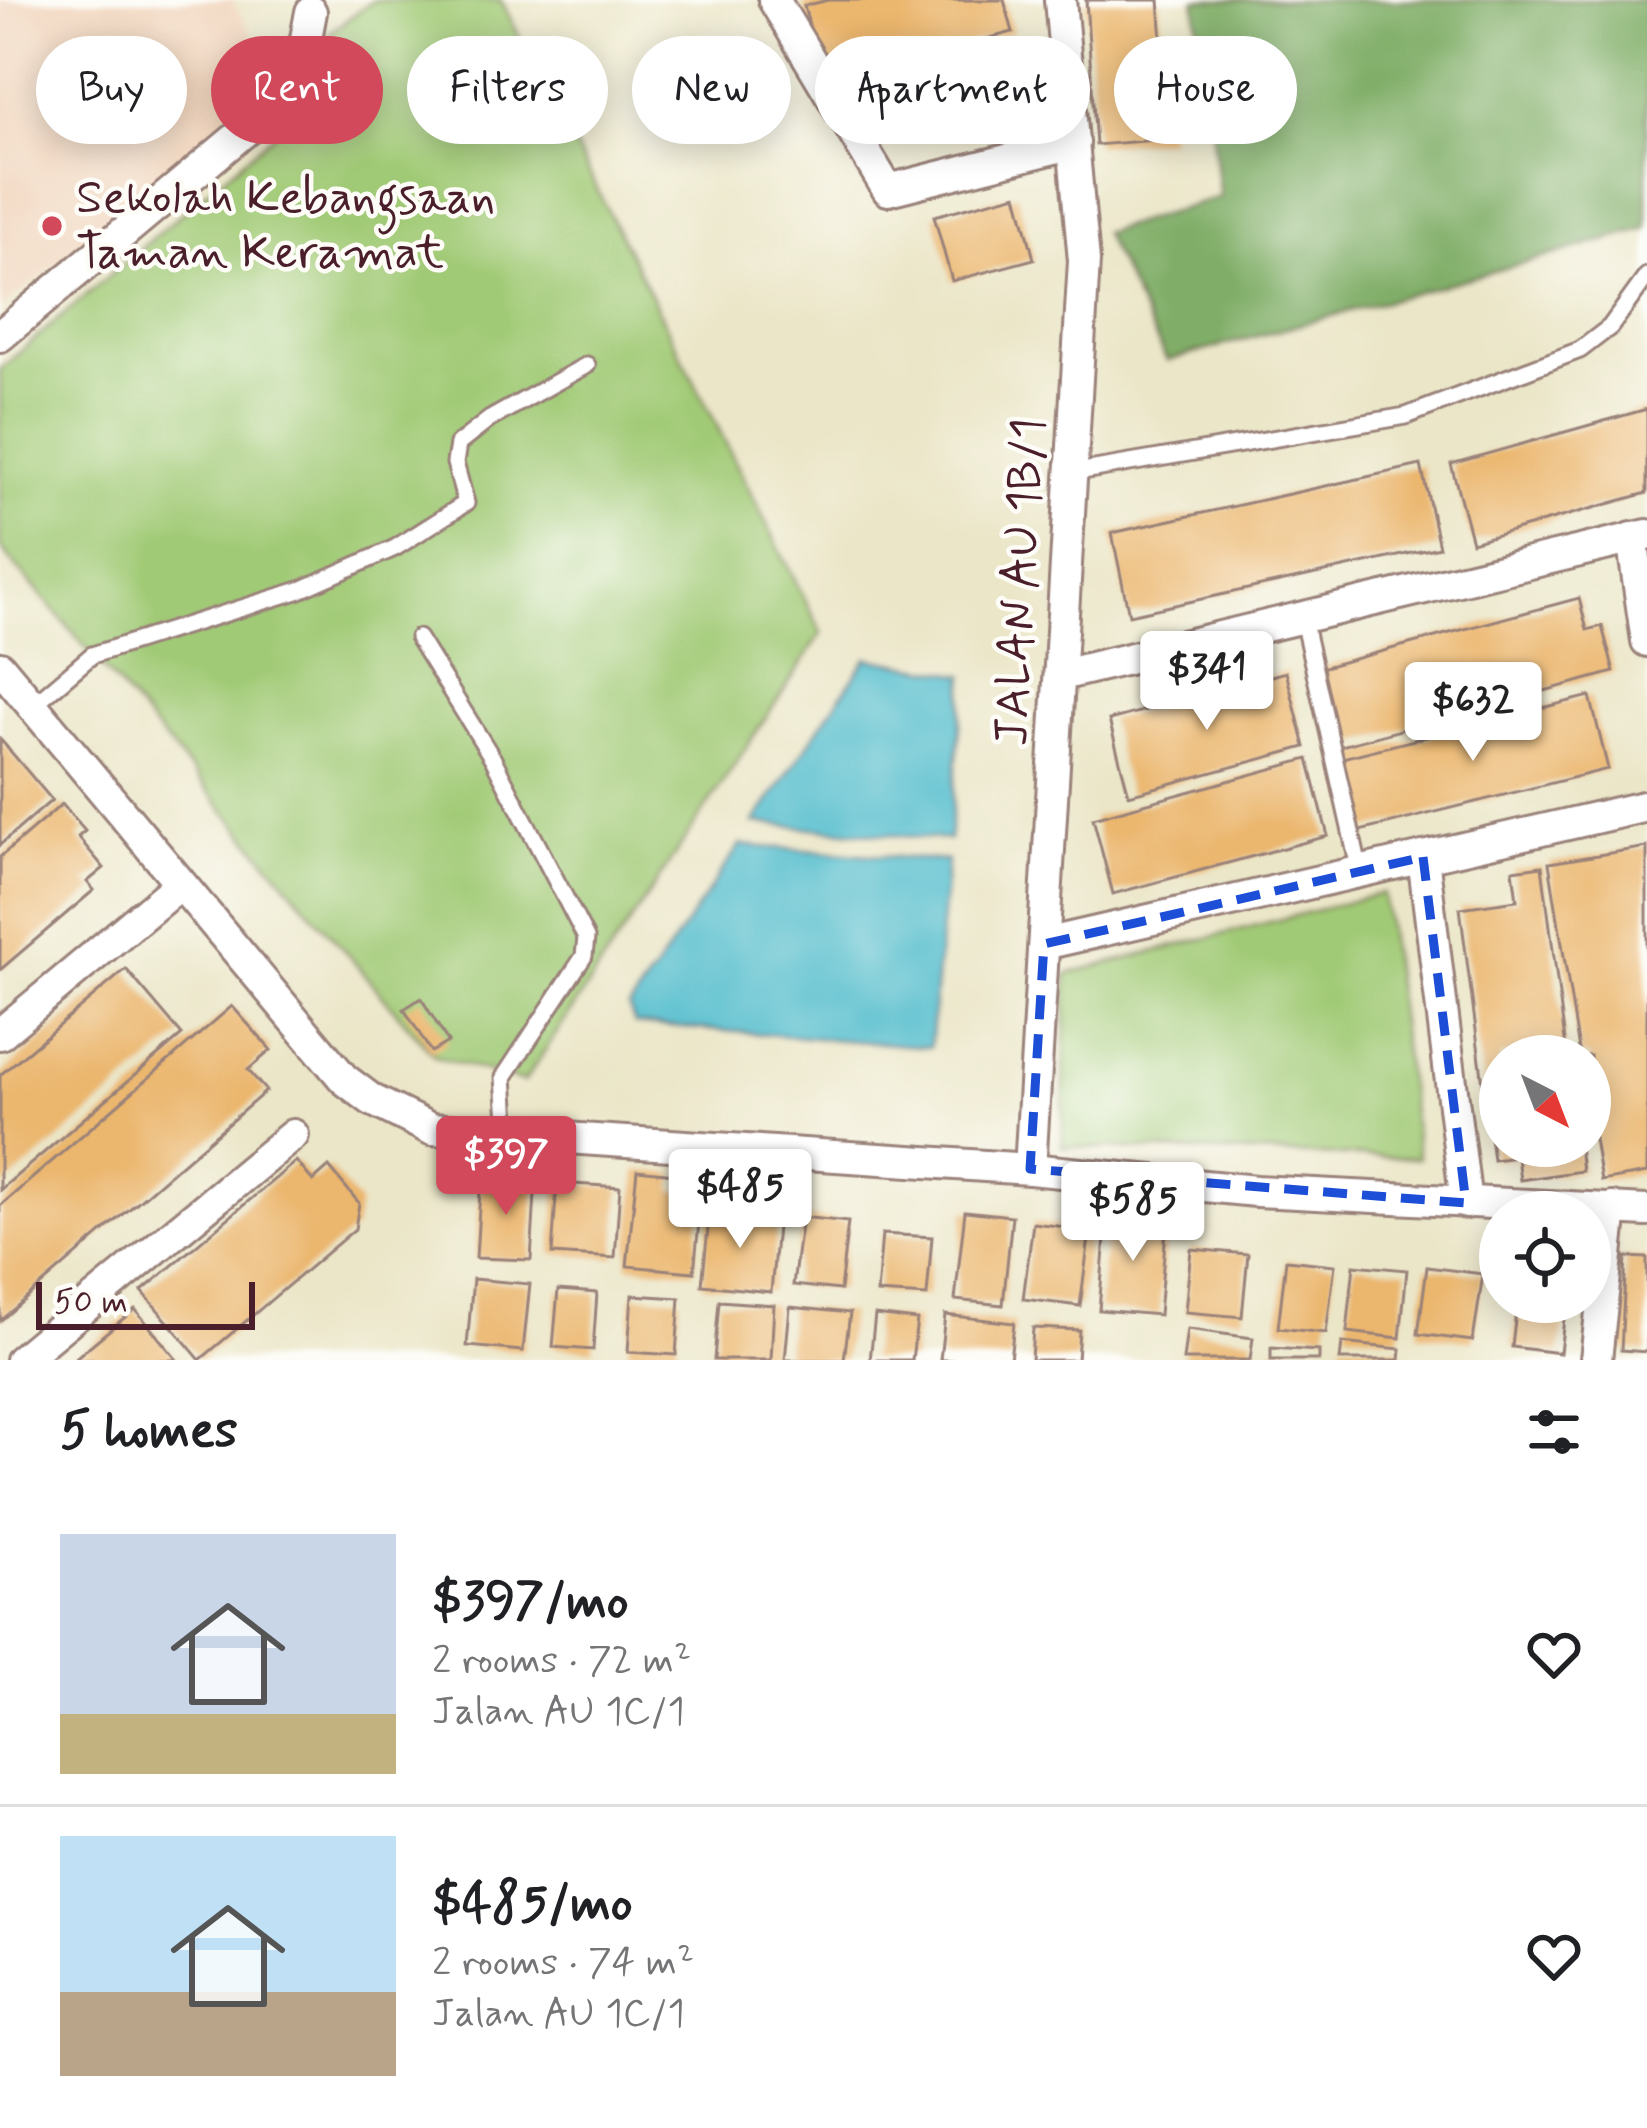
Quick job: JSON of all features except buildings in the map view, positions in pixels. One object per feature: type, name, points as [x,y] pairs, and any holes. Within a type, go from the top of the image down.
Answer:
[{"type":"street","points":[[774,0],[815,68]]},
{"type":"street","name":"JALAN AU 1B/1","points":[[1060,0],[1064,36]]},
{"type":"street","points":[[0,336],[252,125],[305,44],[317,6]]},
{"type":"street","points":[[860,144],[888,190],[1070,144]]},
{"type":"street","name":"JALAN AU 1B/1","points":[[1030,1169],[1084,261],[1074,144]]},
{"type":"street","points":[[1061,675],[1640,536],[1647,641]]},
{"type":"street","points":[[3,677],[344,1079],[372,1100],[431,1129],[508,1138],[1030,1169],[1256,1191],[1647,1210]]},
{"type":"street","points":[[1045,944],[1647,806]]},
{"type":"street","points":[[1423,857],[1466,1203]]},
{"type":"street","points":[[0,1034],[179,884]]},
{"type":"street","points":[[22,1360],[293,1136]]},
{"type":"street","points":[[1596,1360],[1612,1208]]},
{"type":"lane","points":[[1071,473],[1406,416],[1580,350],[1610,326],[1647,276]]},
{"type":"lane","points":[[32,706],[92,655],[300,590],[395,548],[466,502],[454,463],[458,444],[490,418],[586,365]]},
{"type":"lane","points":[[1303,620],[1360,872]]},
{"type":"lane","points":[[418,638],[493,760],[586,938],[584,956],[504,1077],[508,1138]]},
{"type":"highlighted area","points":[[1423,857],[1466,1203],[1030,1169],[1044,944]]},
{"type":"shaded area","name":"Sekolah Kebangsaan Taman Keramat","points":[[0,0],[232,0],[253,36],[211,36],[208,143],[0,309]]},
{"type":"green space","points":[[373,0],[501,0],[519,36],[407,36],[407,144],[574,144],[822,633],[524,1082],[435,1057],[0,547],[0,369],[262,144],[383,144],[383,36],[325,36]]},
{"type":"green space","points":[[1195,0],[1647,0],[1647,229],[1167,361],[1103,233],[1220,197],[1213,144],[1297,144],[1297,36],[1200,36]]},
{"type":"green space","points":[[1383,893],[1418,1158],[1062,1147],[1067,974]]},
{"type":"water","points":[[867,658],[965,675],[949,840],[754,823]]},
{"type":"water","points":[[740,845],[947,861],[930,1047],[635,1024],[629,1008]]},
{"type":"place","name":"Sekolah Kebangsaan Taman Keramat","points":[[52,226]]}]
